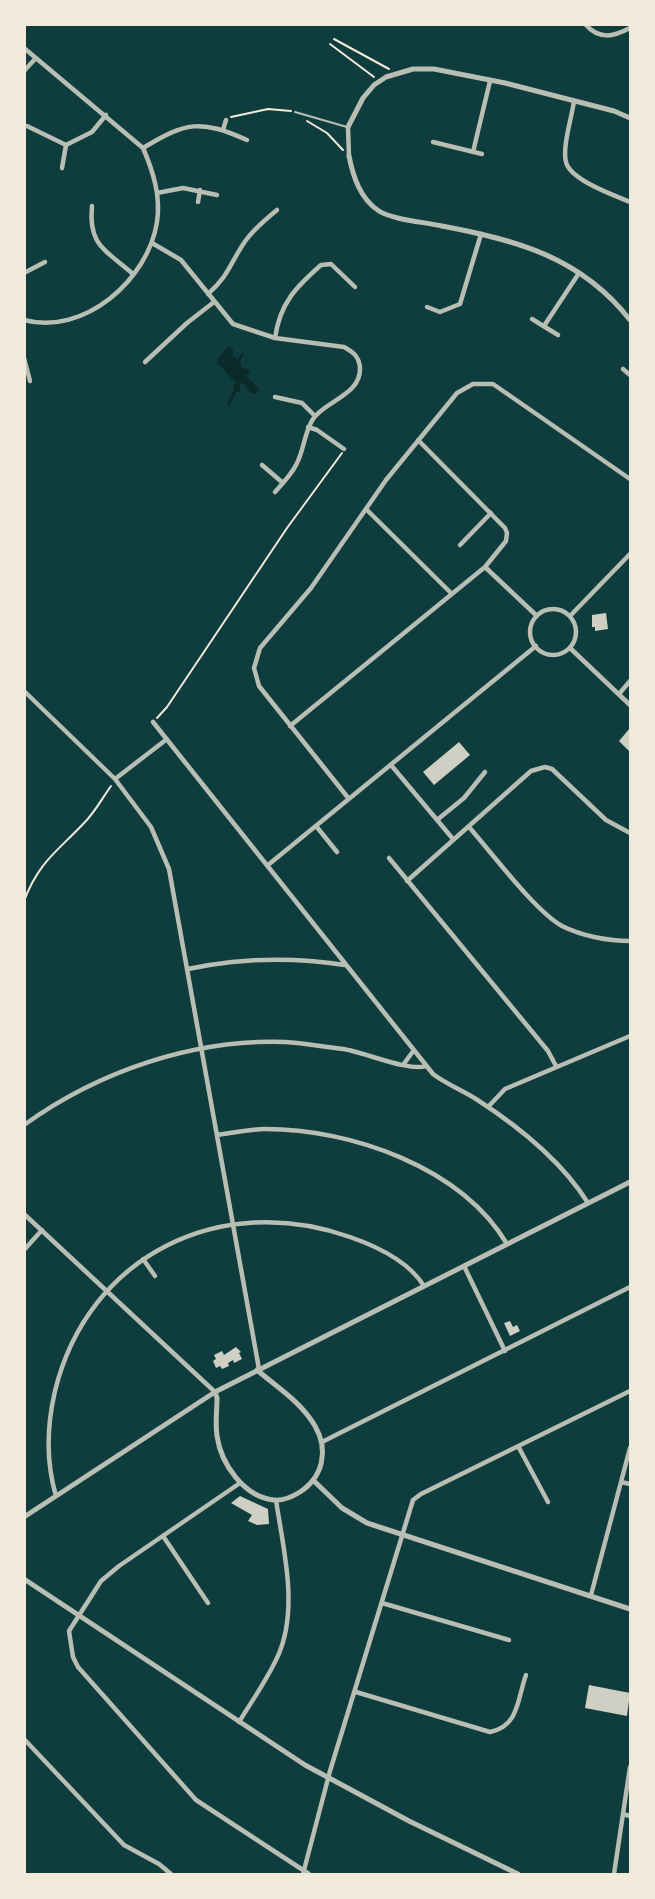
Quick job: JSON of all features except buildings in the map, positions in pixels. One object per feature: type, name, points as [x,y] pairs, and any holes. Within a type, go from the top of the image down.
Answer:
[{"type":"street","points":[[585,24],[591,31],[604,37],[614,36],[631,28]]},
{"type":"street","points":[[24,48],[143,148],[157,193],[158,220],[152,243],[133,274],[110,299],[69,320],[52,324],[24,320]]},
{"type":"street","points":[[24,71],[36,58]]},
{"type":"street","points":[[631,118],[491,81],[434,69],[413,69],[380,80],[363,97],[348,127],[353,175],[359,189],[379,212],[481,234],[539,251],[579,272],[631,320]]},
{"type":"street","points":[[473,152],[491,81]]},
{"type":"street","points":[[574,101],[565,154],[566,165],[575,176],[631,202]]},
{"type":"street","points":[[66,145],[92,132],[106,115]]},
{"type":"street","points":[[223,130],[226,120]]},
{"type":"street","points":[[27,126],[66,145]]},
{"type":"street","points":[[143,148],[185,126],[223,130],[247,140]]},
{"type":"street","points":[[433,142],[482,154]]},
{"type":"street","points":[[62,169],[66,145]]},
{"type":"street","points":[[157,193],[183,188],[218,195]]},
{"type":"street","points":[[198,202],[200,190]]},
{"type":"street","points":[[92,206],[90,223],[96,240],[133,274]]},
{"type":"street","points":[[208,294],[227,275],[242,246],[255,229],[277,210]]},
{"type":"street","points":[[426,307],[440,312],[460,304],[481,234]]},
{"type":"street","points":[[152,243],[180,260],[233,324],[275,338],[332,344],[354,352],[359,361],[359,373],[351,388],[315,416],[308,427],[296,465],[275,492]]},
{"type":"street","points":[[24,273],[44,262]]},
{"type":"street","points":[[275,338],[278,318],[286,302],[321,265],[331,264],[355,287]]},
{"type":"street","points":[[544,326],[579,272]]},
{"type":"street","points":[[145,362],[214,302]]},
{"type":"street","points":[[532,319],[558,335]]},
{"type":"street","points":[[24,358],[30,381]]},
{"type":"street","points":[[623,369],[630,373]]},
{"type":"street","points":[[349,799],[257,682],[254,668],[257,653],[311,588],[386,480],[457,393],[469,385],[480,383],[499,387],[631,479]]},
{"type":"street","points":[[275,397],[303,403],[315,416]]},
{"type":"street","points":[[308,427],[344,449]]},
{"type":"street","points":[[290,726],[485,567],[507,537],[505,528],[418,440]]},
{"type":"street","points":[[262,465],[283,483]]},
{"type":"street","points":[[366,509],[452,594]]},
{"type":"street","points":[[460,545],[491,513]]},
{"type":"street","points":[[570,616],[631,554]]},
{"type":"street","points":[[485,567],[537,616]]},
{"type":"street","points":[[553,609],[561,610],[570,616],[576,632],[570,648],[553,654],[536,646],[531,627],[537,616],[553,609]]},
{"type":"street","points":[[268,865],[536,646]]},
{"type":"street","points":[[570,648],[631,705]]},
{"type":"street","points":[[619,694],[631,681]]},
{"type":"street","points":[[24,691],[116,779],[151,827],[169,869],[258,1370],[298,1404],[316,1427],[322,1442],[322,1458],[314,1481],[296,1494],[276,1500],[251,1492],[240,1483],[228,1466],[219,1445],[215,1392],[24,1214]]},
{"type":"street","points":[[153,722],[426,1066],[437,1077],[488,1107],[542,1149],[588,1203]]},
{"type":"street","points":[[116,779],[168,739]]},
{"type":"street","points":[[391,765],[453,839]]},
{"type":"street","points":[[407,881],[531,771],[545,767],[552,769],[606,820],[631,833]]},
{"type":"street","points":[[437,820],[464,798],[485,772]]},
{"type":"street","points":[[316,826],[337,852]]},
{"type":"street","points":[[469,827],[532,900],[561,925],[604,939],[631,941]]},
{"type":"street","points":[[389,858],[548,1051],[556,1066]]},
{"type":"street","points":[[188,969],[265,959],[307,959],[346,965]]},
{"type":"street","points":[[488,1107],[502,1091],[631,1036]]},
{"type":"street","points":[[24,1125],[105,1078],[145,1063],[202,1049],[286,1042],[351,1050],[417,1068],[426,1066]]},
{"type":"street","points":[[403,1065],[414,1050]]},
{"type":"street","points":[[217,1135],[263,1129],[293,1131],[352,1140],[375,1147],[433,1175],[467,1198],[489,1220],[507,1244]]},
{"type":"street","points":[[24,1517],[215,1392],[631,1182]]},
{"type":"street","points":[[56,1496],[51,1476],[49,1446],[51,1413],[67,1351],[107,1290],[143,1259],[163,1246],[186,1236],[233,1224],[280,1222],[333,1231],[360,1240],[407,1267],[424,1286]]},
{"type":"street","points":[[24,1250],[42,1230]]},
{"type":"street","points":[[143,1259],[155,1276]]},
{"type":"street","points":[[464,1265],[505,1351]]},
{"type":"street","points":[[322,1442],[631,1287]]},
{"type":"street","points":[[240,1483],[106,1576],[69,1631],[70,1643],[75,1663],[196,1800],[305,1874],[329,1779],[413,1500],[631,1391]]},
{"type":"street","points":[[519,1446],[548,1502]]},
{"type":"street","points":[[591,1595],[631,1448]]},
{"type":"street","points":[[314,1481],[367,1523],[631,1609]]},
{"type":"street","points":[[621,1482],[631,1484]]},
{"type":"street","points":[[239,1723],[276,1660],[287,1624],[286,1579],[276,1500]]},
{"type":"street","points":[[163,1536],[208,1604]]},
{"type":"street","points":[[24,1579],[239,1723],[329,1779],[518,1874]]},
{"type":"street","points":[[382,1603],[509,1640]]},
{"type":"street","points":[[356,1692],[490,1732],[511,1722],[526,1675]]},
{"type":"street","points":[[24,1738],[124,1845],[159,1864],[171,1874]]},
{"type":"street","points":[[614,1874],[631,1767]]},
{"type":"street","points":[[623,1814],[631,1816]]},
{"type":"lane","points":[[295,112],[348,127]]},
{"type":"path","points":[[334,39],[396,73]]},
{"type":"path","points":[[330,44],[380,80]]},
{"type":"path","points":[[226,120],[268,110],[287,109],[295,112]]},
{"type":"path","points":[[304,120],[327,133],[349,156]]},
{"type":"path","points":[[153,722],[167,708],[287,528],[344,449]]},
{"type":"path","points":[[24,901],[33,878],[43,864],[86,822],[116,779]]},
{"type":"water","points":[[228,346],[233,349],[233,356],[238,359],[244,354],[240,362],[242,368],[251,370],[246,376],[259,389],[256,394],[251,393],[240,383],[240,392],[236,392],[229,407],[227,402],[233,392],[233,385],[237,383],[217,364],[217,359]]}]
